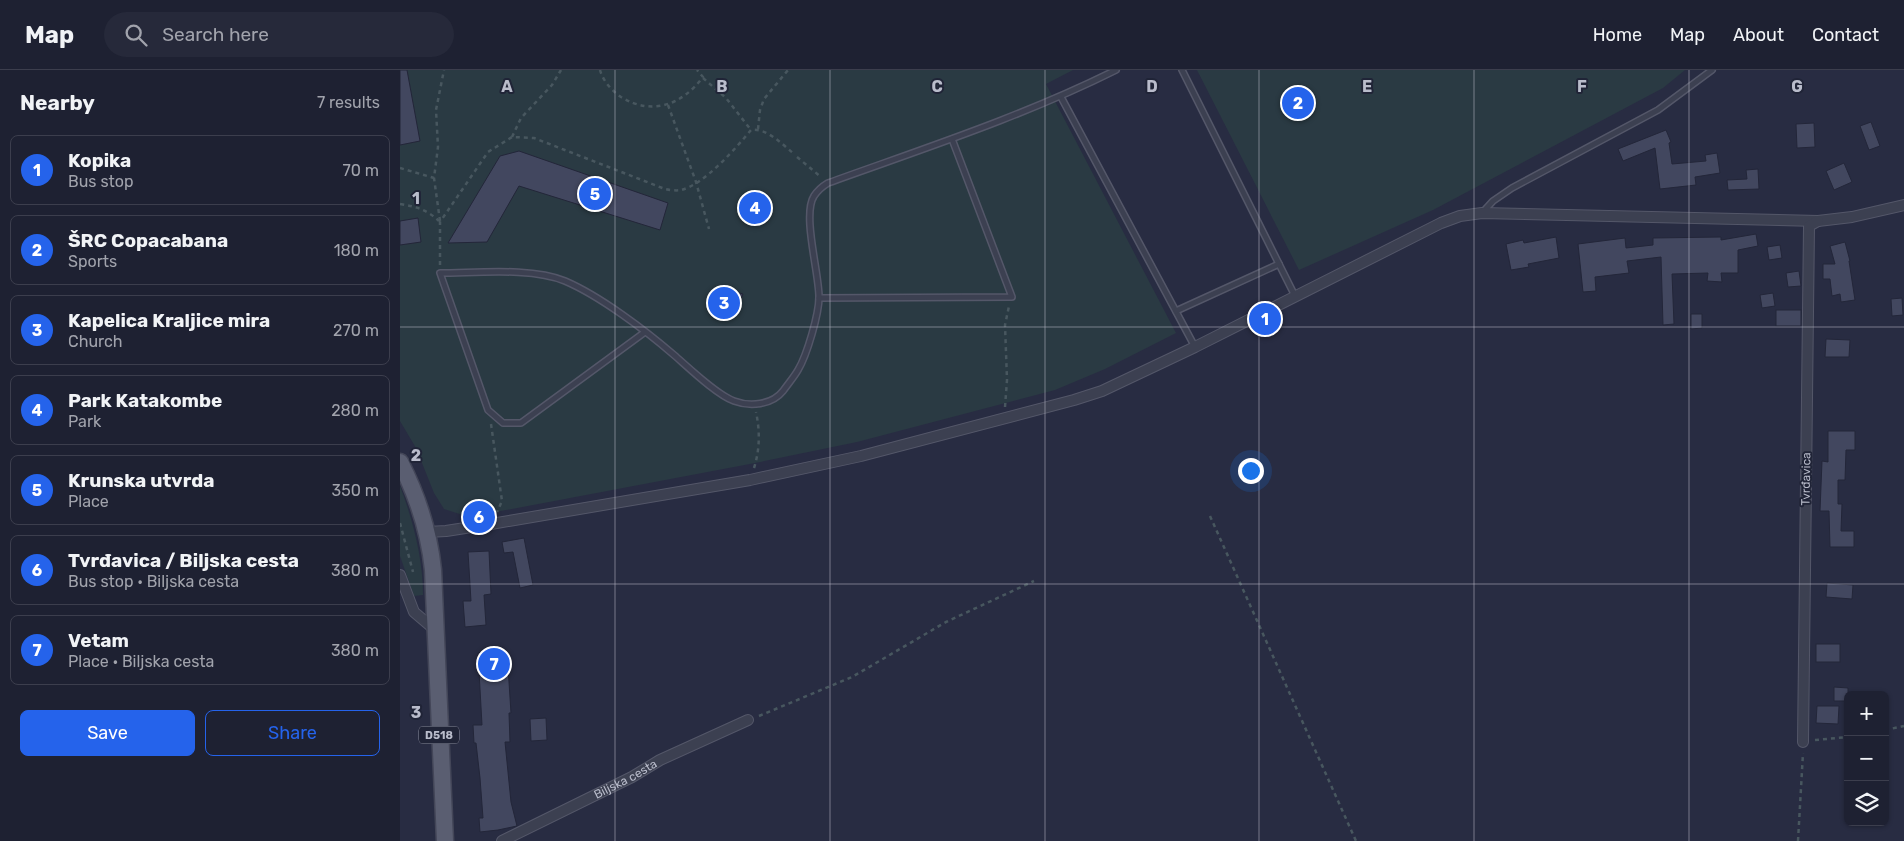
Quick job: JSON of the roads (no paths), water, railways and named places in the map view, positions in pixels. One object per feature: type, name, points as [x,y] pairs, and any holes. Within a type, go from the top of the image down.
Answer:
[{"type":"main road","name":"D518","points":[[400,462],[416,497],[427,532],[433,570],[434,629],[445,841]]},
{"type":"street","points":[[427,532],[491,524],[750,480],[861,456],[1004,419],[1102,391],[1195,347],[1441,223],[1460,216],[1482,213],[1818,221],[1852,218],[1904,205]]},
{"type":"street","name":"Tvrđavica","points":[[1803,742],[1809,226],[1818,221]]},
{"type":"street","points":[[400,575],[414,612],[434,629]]},
{"type":"street","name":"Biljska cesta","points":[[502,841],[580,804],[660,760],[748,720]]},
{"type":"lane","points":[[645,332],[522,423],[503,423],[488,410],[440,274],[532,273],[564,280],[611,306],[645,332],[672,353],[702,379],[733,401],[755,405],[778,397],[799,370],[811,335],[819,298],[810,211],[814,196],[822,187],[828,183],[952,139],[1061,96],[1116,70]]},
{"type":"lane","points":[[1182,70],[1296,296]]},
{"type":"lane","points":[[1482,213],[1492,201],[1512,188],[1658,110],[1712,70]]},
{"type":"lane","points":[[1061,96],[1195,347]]},
{"type":"lane","points":[[819,298],[1012,297],[952,139]]},
{"type":"lane","points":[[1176,311],[1279,264]]},
{"type":"place","name":"ŠRC Copacabana","points":[[1298,103]]},
{"type":"place","name":"Krunska utvrda","points":[[595,194]]},
{"type":"place","name":"Park Katakombe","points":[[755,208]]},
{"type":"place","name":"Kapelica Kraljice mira","points":[[724,303]]},
{"type":"place","name":"Kopika","points":[[1265,319]]},
{"type":"place","name":"Tvrđavica / Biljska cesta","points":[[479,517]]},
{"type":"place","name":"Vetam","points":[[494,664]]}]
